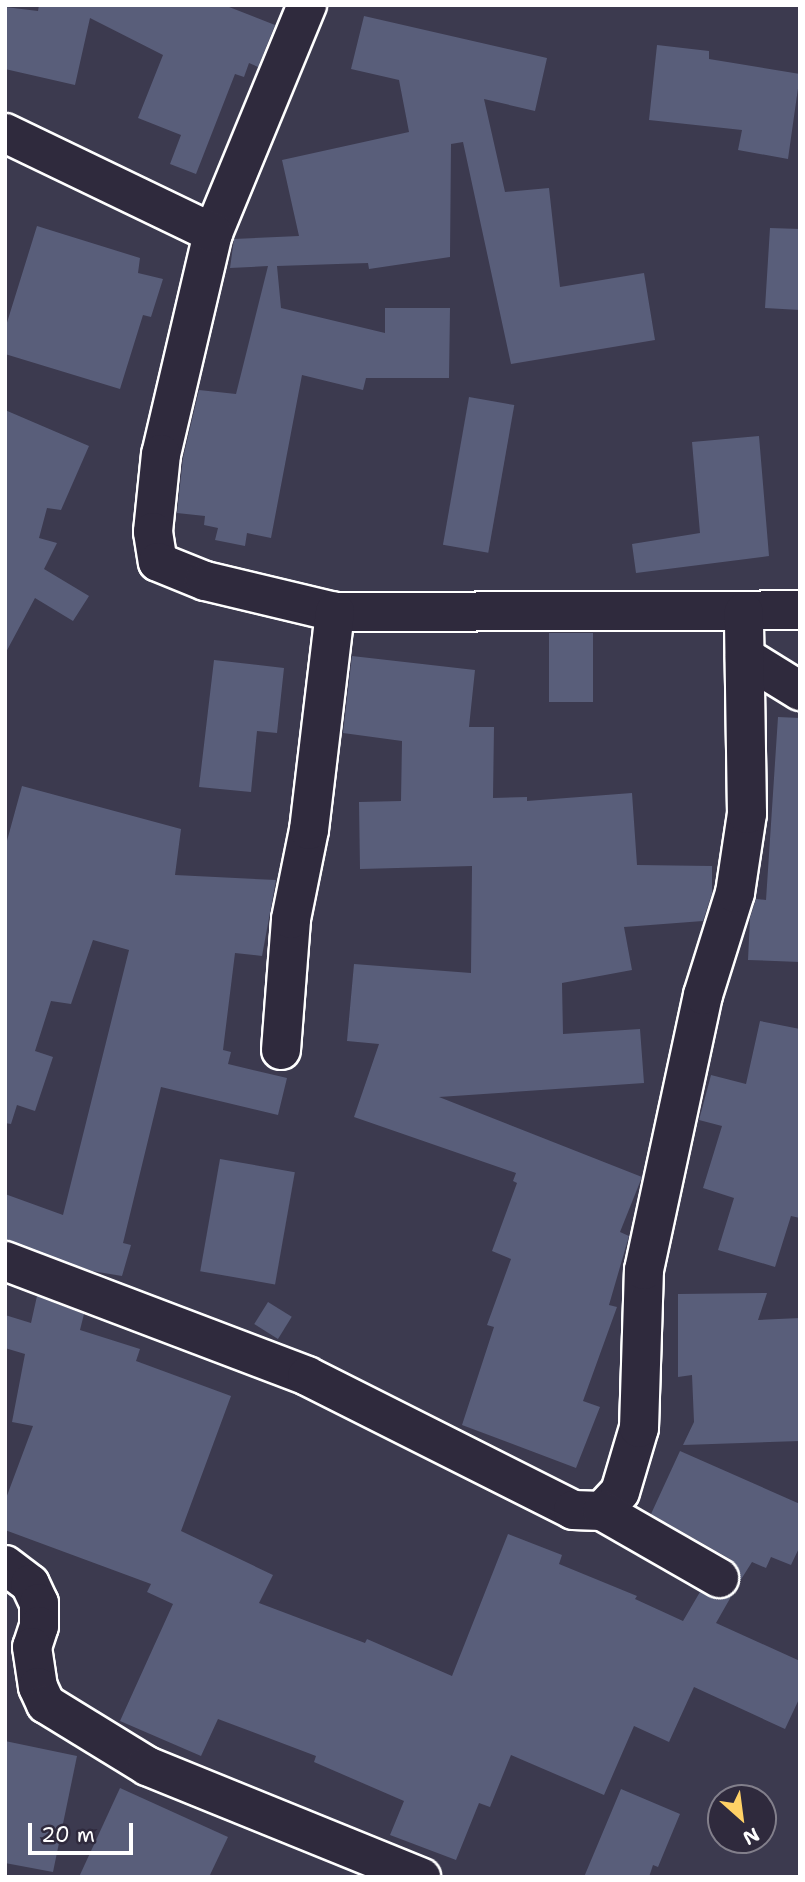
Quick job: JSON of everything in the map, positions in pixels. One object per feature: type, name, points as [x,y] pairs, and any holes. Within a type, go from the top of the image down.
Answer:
[{"type":"street","points":[[307,5],[213,233],[161,454],[153,532],[158,562],[205,581],[335,612],[800,610]]},
{"type":"street","points":[[5,133],[213,233]]},
{"type":"street","points":[[281,1050],[291,919],[309,830],[335,612]]},
{"type":"street","points":[[602,1511],[620,1492],[639,1429],[644,1270],[703,995],[735,894],[747,814],[744,612]]},
{"type":"street","points":[[745,657],[800,691]]},
{"type":"street","points":[[5,1261],[307,1376],[573,1510],[602,1511],[719,1578]]},
{"type":"street","points":[[5,1565],[30,1584],[39,1603],[39,1626],[32,1647],[38,1687],[46,1704],[147,1766],[421,1877]]},
{"type":"building","points":[[39,5],[224,5],[275,25],[258,67],[249,63],[244,77],[235,74],[196,174],[170,164],[181,135],[138,118],[163,55],[90,18],[75,85],[5,69],[5,7],[38,11]]},
{"type":"building","points":[[364,16],[547,58],[535,111],[484,99],[505,192],[549,188],[560,287],[644,273],[655,340],[511,364],[463,142],[451,144],[450,257],[369,269],[368,263],[277,266],[281,308],[385,333],[385,308],[450,308],[449,378],[366,378],[363,390],[302,375],[271,538],[247,533],[245,546],[215,540],[218,528],[204,525],[205,516],[177,513],[183,458],[199,390],[236,394],[268,266],[230,268],[234,239],[299,236],[282,160],[409,132],[399,80],[351,69]]},
{"type":"building","points":[[657,45],[709,51],[709,59],[800,74],[788,159],[738,150],[742,130],[649,120]]},
{"type":"building","points":[[37,226],[140,258],[138,273],[163,279],[151,317],[143,315],[120,389],[5,354],[5,329]]},
{"type":"building","points":[[770,228],[800,229],[800,310],[765,308]]},
{"type":"building","points":[[469,397],[514,405],[488,553],[443,545]]},
{"type":"building","points":[[5,410],[89,446],[61,510],[47,508],[39,538],[57,543],[44,569],[89,596],[73,621],[35,598],[5,654]]},
{"type":"building","points":[[759,436],[769,556],[636,573],[632,544],[700,533],[692,442]]},
{"type":"building","points":[[549,633],[593,633],[593,702],[549,702]]},
{"type":"building","points":[[352,656],[475,670],[469,727],[494,727],[493,798],[527,797],[527,801],[632,793],[637,865],[712,866],[712,893],[703,921],[624,927],[632,970],[562,983],[563,1034],[640,1029],[644,1083],[439,1097],[642,1177],[620,1232],[629,1236],[609,1305],[617,1307],[583,1401],[600,1407],[576,1468],[462,1425],[494,1327],[487,1325],[511,1259],[492,1251],[517,1183],[513,1181],[516,1173],[354,1117],[379,1044],[347,1041],[354,964],[471,973],[472,866],[360,869],[359,802],[401,801],[402,741],[343,733]]},
{"type":"building","points":[[214,660],[284,668],[277,733],[257,731],[251,792],[199,787]]},
{"type":"building","points":[[778,717],[800,718],[800,962],[748,960],[750,918],[756,899],[766,900]]},
{"type":"building","points":[[22,786],[181,829],[175,875],[276,880],[262,956],[235,953],[223,1050],[231,1052],[228,1064],[287,1078],[278,1115],[161,1087],[123,1243],[131,1245],[122,1276],[92,1271],[5,1240],[5,1194],[63,1215],[129,950],[93,940],[71,1004],[51,1001],[35,1051],[53,1057],[35,1111],[17,1105],[11,1124],[5,1123],[5,848]]},
{"type":"building","points":[[760,1021],[800,1029],[800,1218],[791,1216],[775,1267],[718,1250],[734,1198],[703,1188],[722,1126],[699,1120],[711,1075],[746,1084]]},
{"type":"building","points":[[220,1159],[295,1172],[275,1284],[200,1271]]},
{"type":"building","points":[[767,1293],[758,1320],[800,1318],[800,1441],[683,1445],[694,1422],[692,1375],[678,1377],[678,1294]]},
{"type":"building","points":[[37,1296],[84,1314],[80,1330],[140,1349],[136,1361],[231,1396],[181,1531],[273,1575],[259,1603],[365,1643],[367,1639],[452,1676],[508,1534],[562,1555],[559,1564],[637,1596],[635,1599],[683,1621],[700,1592],[718,1600],[732,1595],[716,1623],[800,1661],[800,1697],[785,1729],[694,1687],[669,1742],[634,1726],[604,1795],[511,1755],[490,1807],[479,1803],[456,1860],[390,1835],[404,1801],[314,1762],[316,1756],[218,1719],[201,1756],[120,1721],[173,1604],[147,1592],[151,1584],[5,1530],[5,1501],[33,1426],[12,1422],[25,1354],[5,1348],[5,1315],[31,1323]]},
{"type":"building","points":[[268,1302],[292,1317],[278,1339],[254,1324]]},
{"type":"building","points":[[680,1451],[800,1504],[800,1546],[791,1565],[771,1557],[766,1568],[752,1562],[740,1581],[738,1568],[730,1559],[651,1514]]},
{"type":"building","points":[[5,1741],[77,1756],[53,1872],[5,1863]]},
{"type":"building","points":[[120,1788],[228,1837],[209,1877],[79,1877]]},
{"type":"building","points":[[621,1789],[680,1814],[658,1867],[653,1865],[649,1877],[584,1877]]}]
